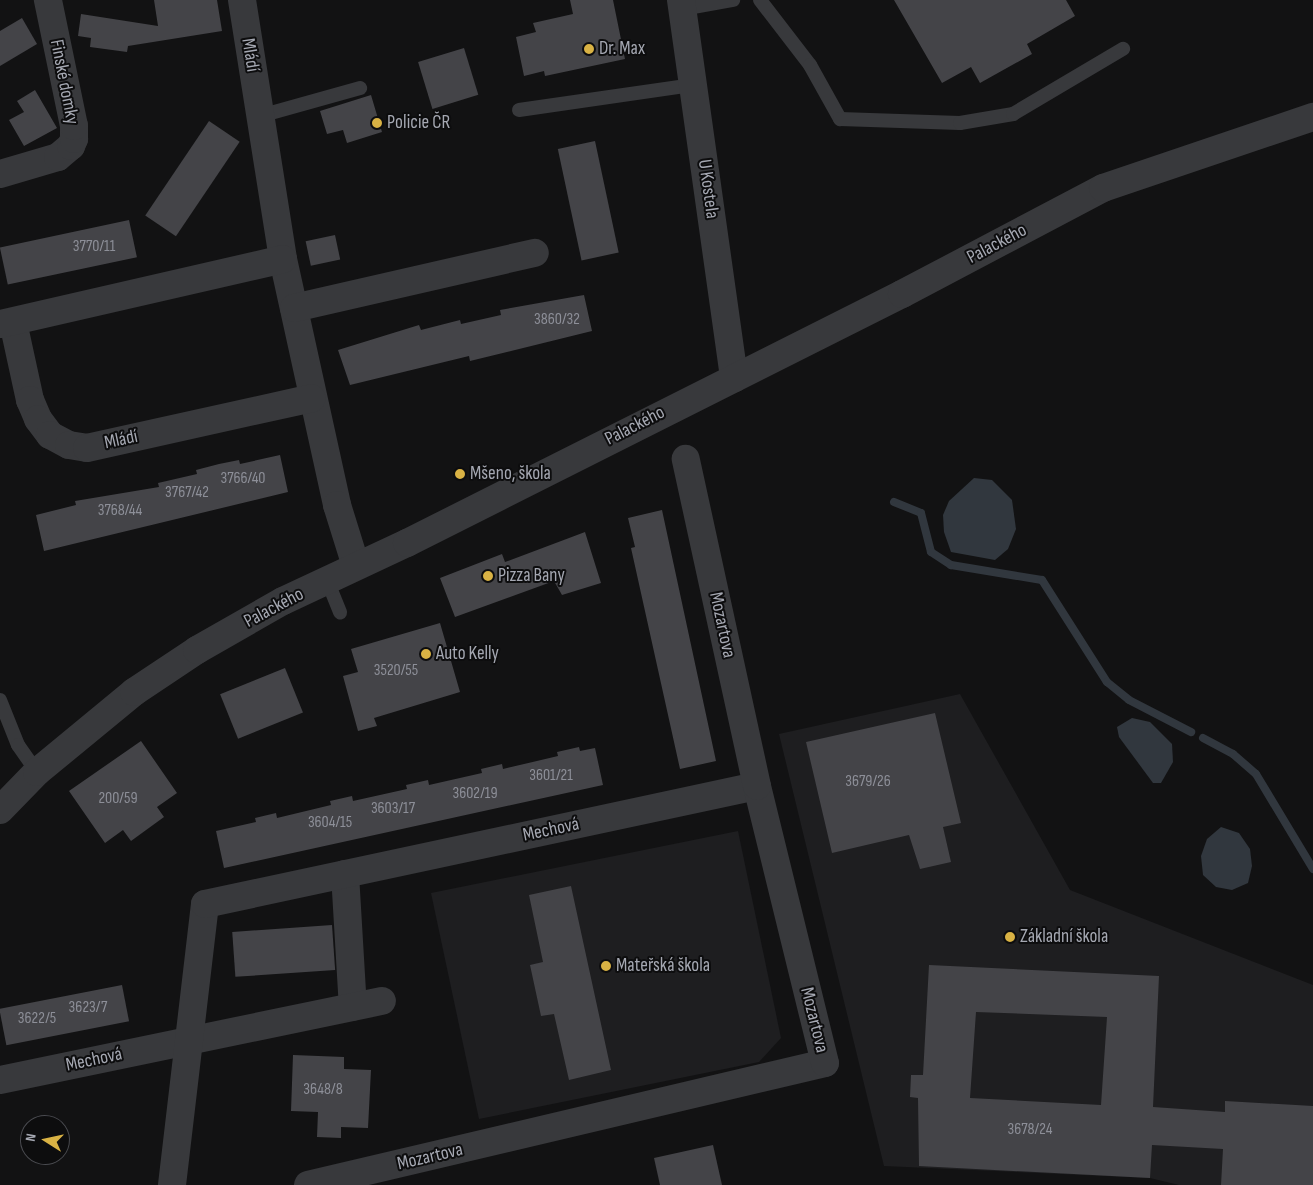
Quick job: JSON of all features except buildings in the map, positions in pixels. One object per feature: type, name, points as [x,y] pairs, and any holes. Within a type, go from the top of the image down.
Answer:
[{"type":"street","name":"Finské domky","points":[[0,174],[58,157],[71,146],[74,138],[74,126],[48,0]]},
{"type":"street","name":"Mládí","points":[[244,1],[282,259],[337,505],[356,566]]},
{"type":"street","name":"U Kostela","points":[[682,4],[734,378]]},
{"type":"street","name":"Palackého","points":[[0,810],[37,772],[134,692],[197,650],[327,580],[407,543],[734,378],[1103,188],[1313,117]]},
{"type":"street","points":[[294,308],[535,253]]},
{"type":"street","name":"Mládí","points":[[282,259],[6,323],[30,400],[38,419],[50,435],[69,445],[87,448],[312,398]]},
{"type":"street","name":"Mozartova","points":[[308,1185],[825,1063],[757,786],[686,459]]},
{"type":"street","name":"Mechová","points":[[172,1185],[205,904],[757,786]]},
{"type":"street","points":[[345,874],[353,1007]]},
{"type":"street","name":"Mechová","points":[[0,1080],[382,1001]]},
{"type":"lane","points":[[682,4],[733,0]]},
{"type":"lane","points":[[760,0],[810,65],[840,119],[960,123],[1013,114],[1123,49]]},
{"type":"lane","points":[[519,110],[693,85]]},
{"type":"lane","points":[[260,116],[360,88]]},
{"type":"lane","points":[[327,580],[340,613]]},
{"type":"lane","points":[[0,700],[18,745],[37,772]]},
{"type":"shaded area","points":[[974,478],[992,480],[1012,500],[1016,529],[1008,549],[995,560],[951,552],[944,532],[943,515],[949,501]]},
{"type":"shaded area","name":"Základní škola","points":[[960,694],[1070,890],[1313,985],[1313,1185],[1179,1185],[1150,1178],[884,1166],[779,734]]},
{"type":"shaded area","points":[[1132,718],[1150,722],[1172,744],[1173,762],[1161,783],[1153,783],[1119,737],[1117,727]]},
{"type":"shaded area","points":[[1221,827],[1239,833],[1250,849],[1252,866],[1248,883],[1232,890],[1216,887],[1203,875],[1201,856],[1207,839]]},
{"type":"shaded area","name":"Mateřská škola","points":[[738,831],[781,1038],[759,1062],[479,1119],[431,893]]},
{"type":"waterway","points":[[894,502],[921,513],[931,552],[951,565],[1042,580],[1107,682],[1129,700],[1191,732]]},
{"type":"waterway","points":[[1203,738],[1233,754],[1256,774],[1313,869]]},
{"type":"place","name":"Dr. Max","points":[[589,49]]},
{"type":"place","name":"Policie ČR","points":[[377,123]]},
{"type":"place","name":"Mšeno, škola","points":[[460,474]]},
{"type":"place","name":"Pizza Bany","points":[[488,576]]},
{"type":"place","name":"Auto Kelly","points":[[426,654]]},
{"type":"place","name":"Základní škola","points":[[1010,937]]},
{"type":"place","name":"Mateřská škola","points":[[606,966]]}]
